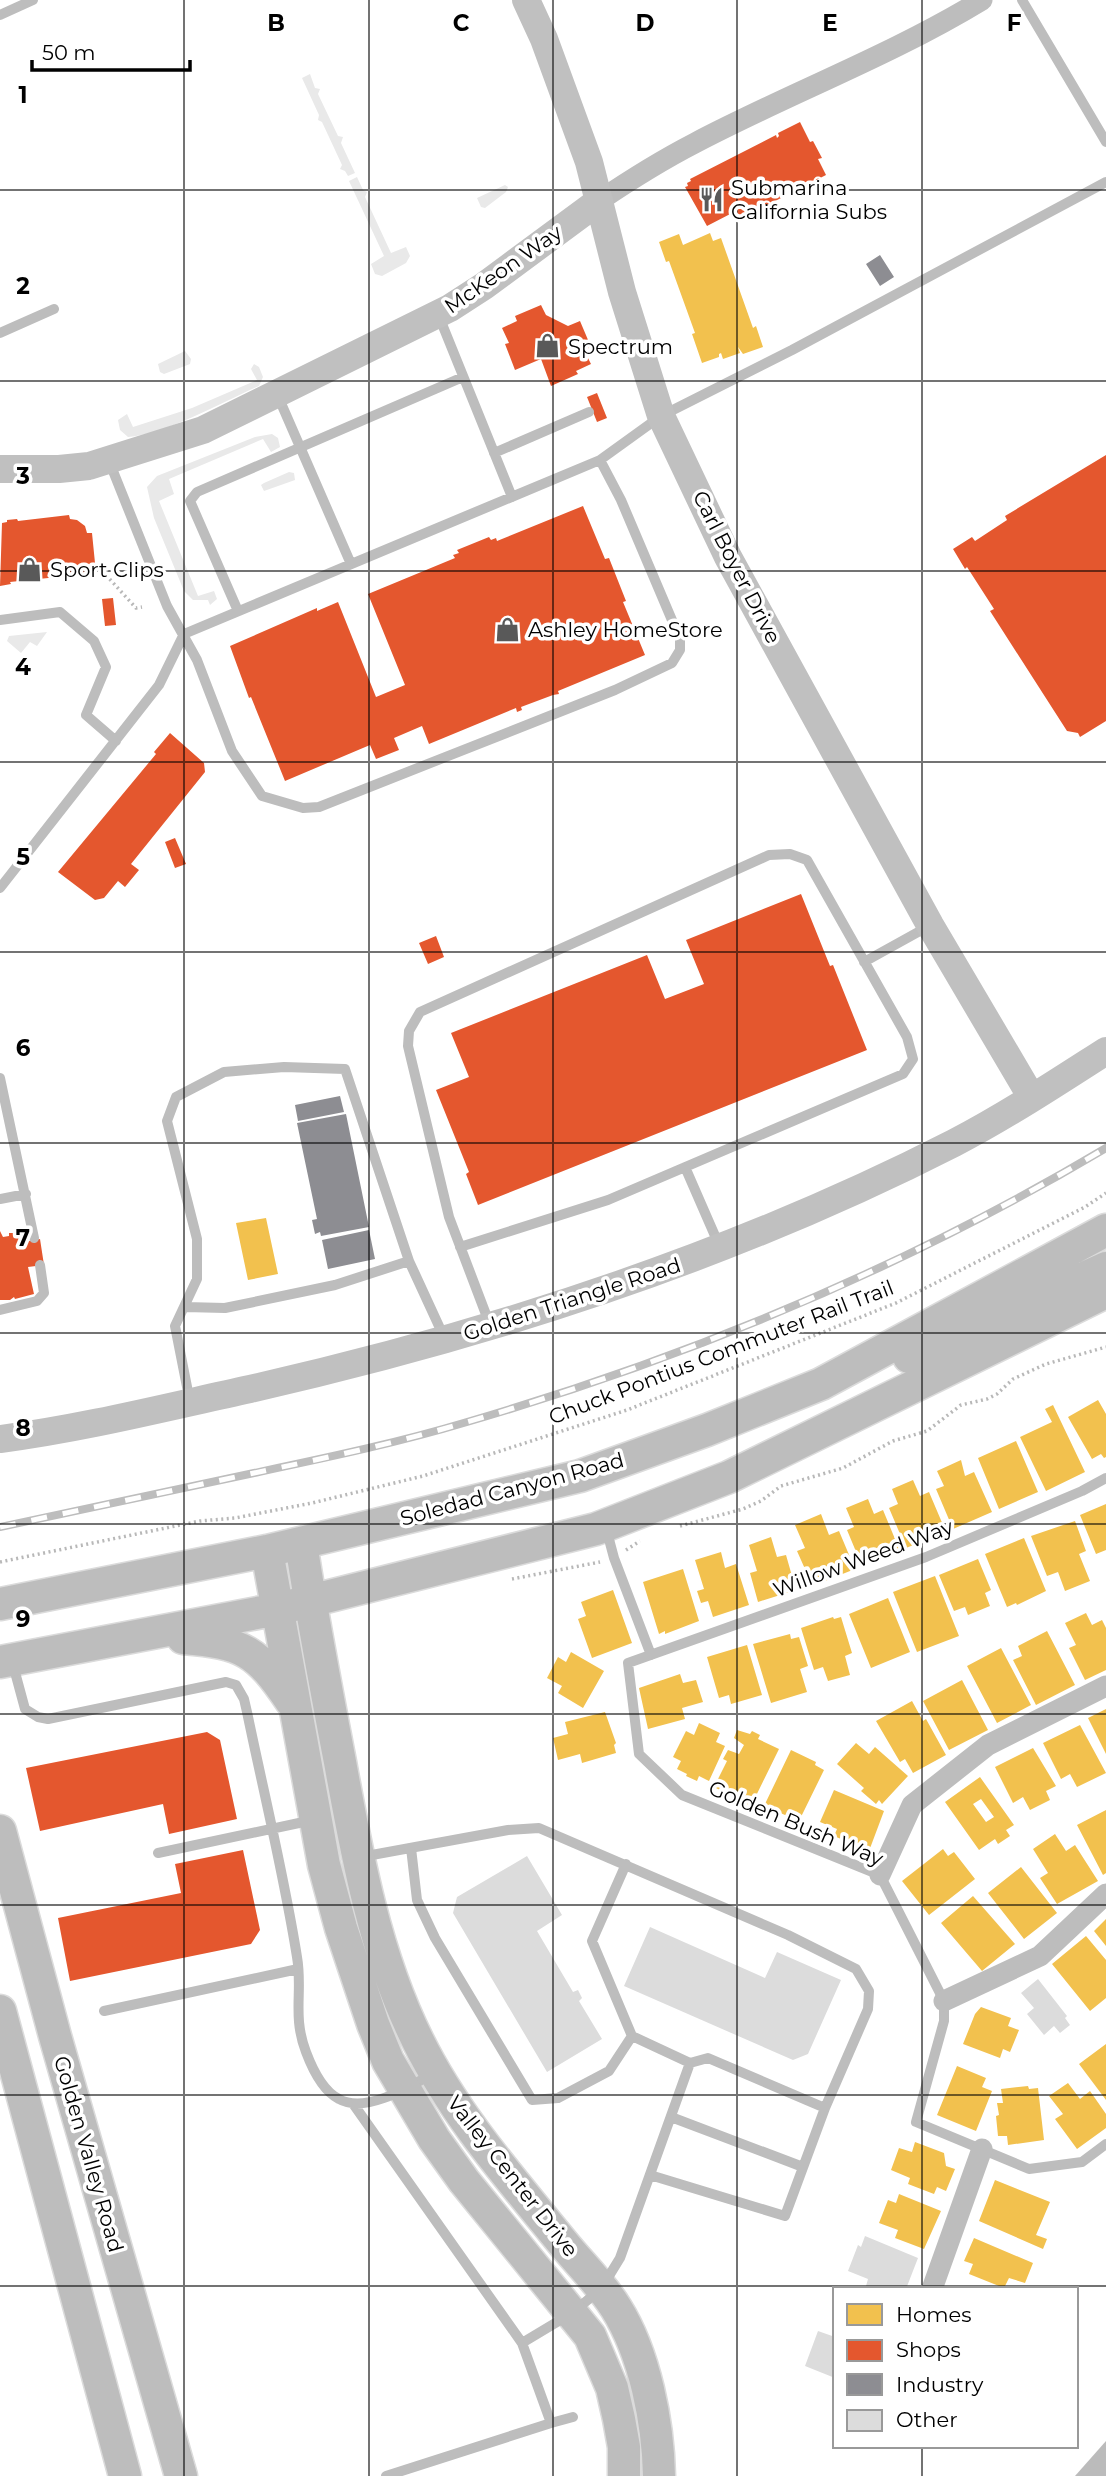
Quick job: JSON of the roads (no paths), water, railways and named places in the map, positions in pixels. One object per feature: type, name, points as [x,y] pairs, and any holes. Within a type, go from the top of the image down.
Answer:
[{"type":"main road","name":"Soledad Canyon Road","points":[[0,1604],[267,1551],[580,1476],[707,1430],[821,1384],[1106,1230]]},
{"type":"main road","points":[[821,1384],[923,1352],[1106,1268]]},
{"type":"main road","points":[[6,1661],[310,1602],[606,1525],[729,1477],[1106,1292]]},
{"type":"main road","name":"Valley Center Drive","points":[[301,1543],[358,1857],[390,1968],[417,2040],[486,2149],[617,2308],[644,2374],[659,2445],[659,2476]]},
{"type":"main road","name":"Valley Center Drive","points":[[267,1551],[324,1865],[358,1983],[388,2061],[434,2139],[464,2181],[590,2336],[611,2388],[624,2447],[625,2476]]},
{"type":"main road","points":[[147,1634],[217,1641],[244,1649],[270,1671],[296,1709]]},
{"type":"main road","name":"Golden Valley Road","points":[[0,1831],[55,2036],[181,2476]]},
{"type":"main road","points":[[0,2011],[125,2476]]},
{"type":"street","name":"Carl Boyer Drive","points":[[526,0],[574,117],[622,292],[660,416],[728,557],[930,925],[1032,1098]]},
{"type":"street","name":"McKeon Way","points":[[0,469],[59,469],[109,461],[203,430],[438,314],[484,286],[634,177],[696,143],[888,52],[982,0]]},
{"type":"street","name":"Golden Triangle Road","points":[[0,1439],[90,1425],[358,1363],[491,1328],[586,1297],[720,1248],[877,1180],[956,1142],[1106,1051]]},
{"type":"street","points":[[880,1875],[912,1805],[988,1745],[1106,1686]]},
{"type":"street","points":[[944,2001],[1040,1956],[1106,1894]]},
{"type":"street","points":[[933,2287],[982,2149]]},
{"type":"lane","points":[[0,15],[33,0]]},
{"type":"lane","points":[[1022,0],[1106,142]]},
{"type":"lane","points":[[1,886],[159,685],[184,634],[600,460],[660,416],[792,350],[1106,182]]},
{"type":"lane","points":[[0,333],[54,309]]},
{"type":"lane","points":[[438,314],[512,497]]},
{"type":"lane","points":[[238,611],[190,500],[197,492],[463,377]]},
{"type":"lane","points":[[277,394],[351,564]]},
{"type":"lane","points":[[494,453],[589,412]]},
{"type":"lane","points":[[109,461],[167,606],[197,660],[232,751],[262,796],[303,808],[319,807],[615,690],[672,663],[680,650],[680,639],[621,500],[600,460]]},
{"type":"lane","points":[[0,620],[60,612],[94,641],[106,667],[86,715],[116,741]]},
{"type":"lane","points":[[460,1247],[608,1200],[903,1074],[913,1059],[907,1037],[807,860],[790,854],[769,855],[420,1012],[409,1031],[408,1046],[449,1217],[460,1247],[491,1328]]},
{"type":"lane","points":[[864,962],[930,925]]},
{"type":"lane","points":[[190,1402],[175,1326],[197,1279],[197,1239],[167,1121],[176,1097],[224,1072],[284,1067],[345,1069],[409,1261],[446,1340]]},
{"type":"lane","points":[[0,1078],[34,1238]]},
{"type":"lane","points":[[685,1167],[720,1248]]},
{"type":"lane","points":[[0,1199],[26,1195]]},
{"type":"lane","points":[[185,1307],[237,1306],[335,1285],[409,1261]]},
{"type":"lane","points":[[0,1310],[37,1301],[44,1293],[40,1265]]},
{"type":"lane","name":"Willow Weed Way","points":[[628,1663],[926,1557],[1082,1491],[1106,1478]]},
{"type":"lane","points":[[606,1525],[614,1558],[651,1655]]},
{"type":"lane","points":[[6,1661],[25,1709],[38,1717],[48,1719],[226,1682],[236,1685],[244,1699],[298,1969],[297,2009],[306,2052],[328,2090],[338,2099],[354,2105],[522,2343],[551,2423]]},
{"type":"lane","name":"Golden Bush Way","points":[[628,1663],[639,1754],[682,1795],[880,1875],[944,2001]]},
{"type":"lane","points":[[158,1853],[316,1820]]},
{"type":"lane","points":[[358,1857],[508,1830],[539,1828],[788,1935],[856,1969],[869,1991],[868,2009],[825,2108],[785,2216],[650,2175]]},
{"type":"lane","points":[[411,1848],[417,1900],[435,1938],[532,2100],[558,2098],[609,2071],[632,2036]]},
{"type":"lane","points":[[626,1864],[592,1941],[632,2036],[690,2063],[708,2058],[825,2108]]},
{"type":"lane","points":[[104,2011],[298,1969]]},
{"type":"lane","points":[[944,2001],[944,2021],[916,2122],[1028,2169],[1082,2162],[1106,2144]]},
{"type":"lane","points":[[522,2343],[572,2313],[601,2289],[620,2258],[690,2063]]},
{"type":"lane","points":[[354,2105],[404,2090],[435,2072]]},
{"type":"lane","points":[[671,2117],[803,2167]]},
{"type":"lane","points":[[386,2476],[573,2417]]},
{"type":"railway","points":[[0,1527],[388,1443],[467,1422],[633,1368],[714,1338],[875,1270],[953,1232],[1106,1148]]},
{"type":"place","name":"Submarina California Subs","points":[[711,199]]},
{"type":"place","name":"Spectrum","points":[[548,346]]},
{"type":"place","name":"Sport Clips","points":[[30,569]]},
{"type":"place","name":"Ashley HomeStore","points":[[508,629]]}]
